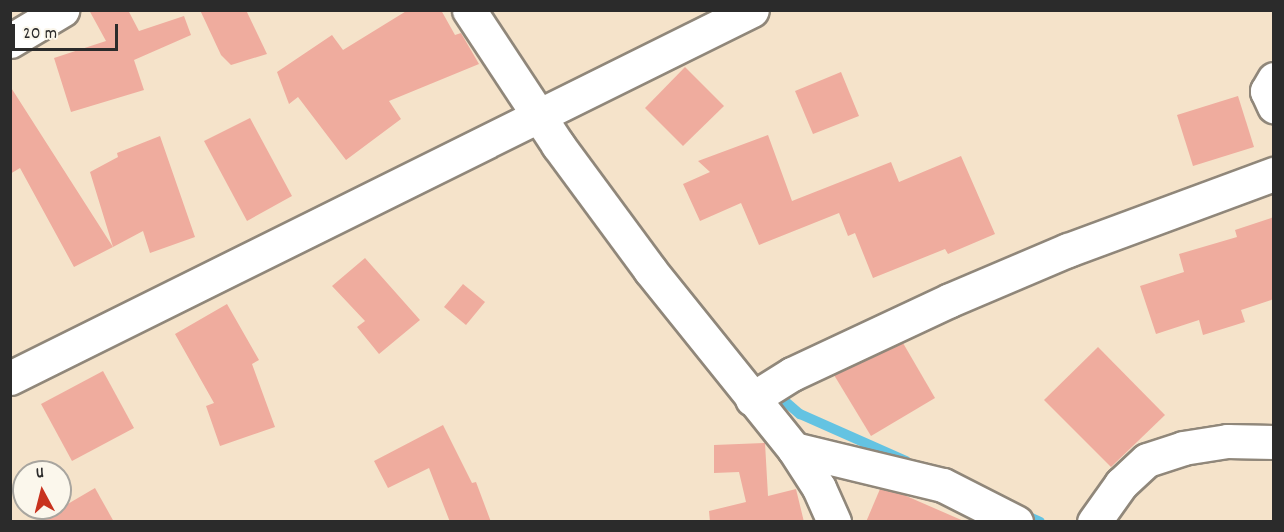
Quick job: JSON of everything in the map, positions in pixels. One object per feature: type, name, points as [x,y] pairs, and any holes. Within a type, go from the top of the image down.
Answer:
[{"type":"street","points":[[10,41],[62,10]]},
{"type":"street","points":[[469,10],[643,261],[758,395],[819,488],[834,522]]},
{"type":"street","points":[[10,378],[752,10]]},
{"type":"street","points":[[1274,79],[1267,91],[1274,106]]},
{"type":"street","points":[[758,395],[792,374],[869,336],[1068,250],[1274,174]]},
{"type":"street","points":[[1102,510],[1147,460],[1183,448],[1227,441],[1274,442]]},
{"type":"street","points":[[794,449],[943,485],[1017,522]]},
{"type":"building","points":[[89,10],[128,10],[139,31],[184,16],[191,35],[134,60],[144,90],[71,112],[54,58],[106,41]]},
{"type":"building","points":[[200,10],[246,10],[267,54],[231,65],[221,55]]},
{"type":"building","points":[[408,10],[441,10],[455,35],[461,33],[479,64],[389,101],[401,119],[346,160],[298,97],[289,104],[277,72],[332,35],[343,50]]},
{"type":"building","points":[[685,67],[724,106],[683,146],[645,108]]},
{"type":"building","points":[[841,72],[859,116],[813,134],[795,91]]},
{"type":"building","points":[[10,86],[113,247],[74,267],[20,168],[10,174]]},
{"type":"building","points":[[1238,96],[1254,147],[1193,166],[1177,115]]},
{"type":"building","points":[[250,118],[292,196],[247,221],[204,141]]},
{"type":"building","points":[[768,135],[792,201],[891,162],[899,182],[961,156],[995,234],[948,254],[945,249],[873,278],[855,233],[848,236],[839,213],[759,245],[741,203],[700,221],[683,184],[710,172],[698,161]]},
{"type":"building","points":[[160,136],[195,237],[150,253],[143,231],[113,247],[90,172],[118,157],[117,153]]},
{"type":"building","points":[[1274,217],[1274,299],[1241,310],[1245,322],[1203,335],[1199,320],[1156,334],[1140,286],[1184,272],[1179,254],[1237,237],[1235,230]]},
{"type":"building","points":[[365,258],[420,320],[379,354],[357,327],[365,321],[332,286]]},
{"type":"building","points":[[463,284],[485,302],[466,325],[444,307]]},
{"type":"building","points":[[227,304],[259,360],[252,364],[275,427],[220,446],[206,406],[214,403],[175,334]]},
{"type":"building","points":[[903,343],[935,398],[871,436],[834,375]]},
{"type":"building","points":[[1098,347],[1165,415],[1111,467],[1044,400]]},
{"type":"building","points":[[103,371],[134,428],[72,461],[41,404]]},
{"type":"building","points":[[443,425],[472,483],[476,482],[491,522],[450,522],[429,468],[388,488],[374,461]]},
{"type":"building","points":[[765,443],[768,496],[796,489],[804,522],[710,522],[709,511],[746,502],[739,472],[714,473],[714,445]]},
{"type":"building","points":[[95,488],[114,522],[37,522],[40,520],[72,520],[72,501]]},
{"type":"building","points":[[880,489],[904,495],[966,522],[866,522]]},
{"type":"waterway","points":[[772,390],[800,414],[906,461]]},
{"type":"waterway","points":[[1018,512],[1040,522]]}]
